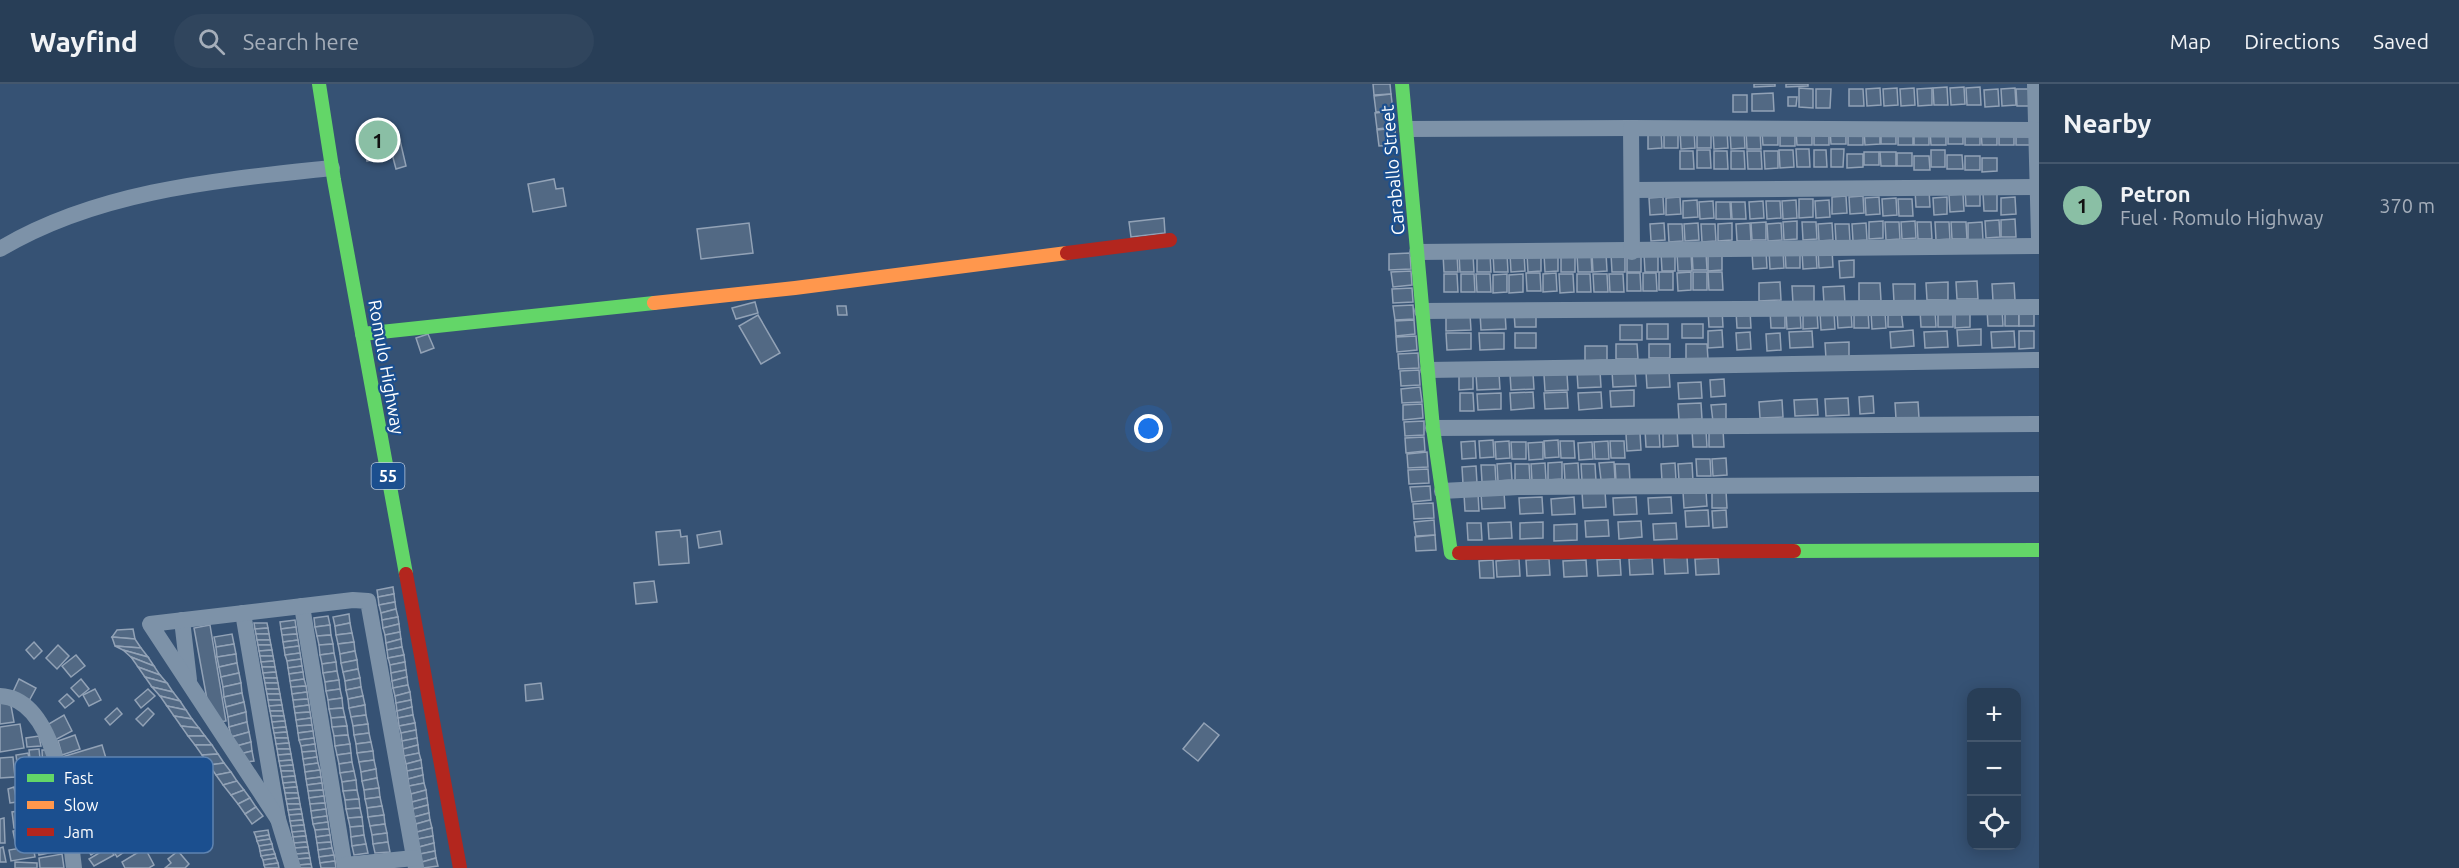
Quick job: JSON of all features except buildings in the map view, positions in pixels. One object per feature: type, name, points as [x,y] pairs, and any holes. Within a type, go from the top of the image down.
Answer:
[{"type":"main road","name":"Romulo Highway","points":[[319,84],[332,168],[460,868]]},
{"type":"main road","name":"Caraballo Street","points":[[1402,84],[1433,428],[1451,553],[2039,550]]},
{"type":"main road","points":[[362,334],[795,288],[1170,240]]},
{"type":"street","points":[[2035,84],[2039,238]]},
{"type":"street","points":[[1630,128],[1632,252]]},
{"type":"street","points":[[1407,129],[2036,130]]},
{"type":"street","points":[[0,249],[42,226],[140,196],[230,179],[332,168]]},
{"type":"street","points":[[1632,190],[2038,187]]},
{"type":"street","points":[[1417,252],[1632,252],[2039,246]]},
{"type":"street","points":[[1422,311],[2039,307]]},
{"type":"street","points":[[1428,370],[2039,360]]},
{"type":"street","points":[[1433,428],[2039,424]]},
{"type":"street","points":[[1442,491],[1519,487],[2039,484]]},
{"type":"street","points":[[278,819],[150,624],[352,600],[368,601],[415,863],[345,866],[302,606]]},
{"type":"street","points":[[243,613],[278,819],[293,868]]},
{"type":"street","points":[[182,620],[189,684]]},
{"type":"street","points":[[0,696],[7,696],[24,705],[39,721],[56,757]]},
{"type":"street","points":[[72,853],[74,868]]},
{"type":"traffic: fast","points":[[319,84],[334,180],[406,574]]},
{"type":"traffic: fast","points":[[1402,84],[1433,428],[1451,553],[1459,553]]},
{"type":"traffic: fast","points":[[362,334],[654,303]]},
{"type":"traffic: fast","points":[[1794,551],[2039,550]]},
{"type":"traffic: slow","points":[[654,303],[795,288],[1067,253]]},
{"type":"traffic: jam","points":[[1067,253],[1170,240]]},
{"type":"traffic: jam","points":[[1459,553],[1794,551]]},
{"type":"traffic: jam","points":[[406,574],[460,868]]},
{"type":"place","name":"Petron","points":[[378,140]]}]
